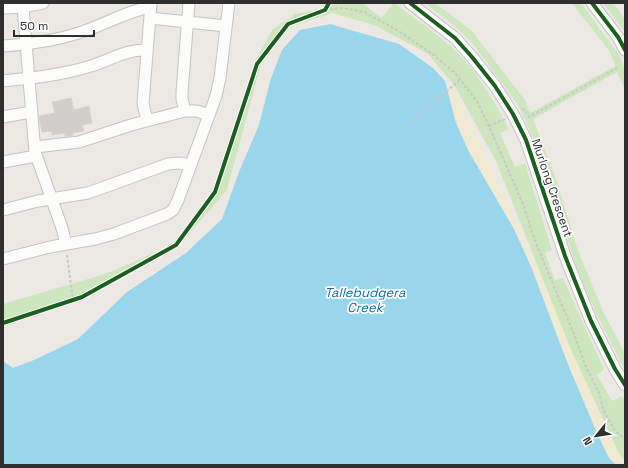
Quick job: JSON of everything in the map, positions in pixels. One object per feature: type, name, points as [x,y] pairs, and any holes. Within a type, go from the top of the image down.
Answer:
[{"type":"street","points":[[3,8],[23,7],[43,3]]},
{"type":"street","points":[[186,111],[182,99],[182,92],[190,3]]},
{"type":"street","points":[[3,259],[66,244],[104,237],[167,214],[173,210],[218,87],[229,3]]},
{"type":"street","name":"Murlong Crescent","points":[[410,3],[455,38],[495,86],[513,114],[526,140],[564,256],[591,321],[615,369],[625,385]]},
{"type":"street","points":[[592,3],[618,37],[625,50]]},
{"type":"street","points":[[23,7],[35,152],[66,244]]},
{"type":"street","points":[[147,122],[143,103],[150,9]]},
{"type":"street","points":[[3,46],[52,40],[77,34],[129,12],[150,9],[188,22],[226,26]]},
{"type":"street","points":[[3,81],[45,77],[103,62],[129,51],[147,50]]},
{"type":"street","points":[[3,162],[186,111],[197,111],[209,115]]},
{"type":"street","points":[[3,117],[31,112]]},
{"type":"street","points":[[3,210],[51,199],[88,193],[168,164],[180,163],[190,165]]},
{"type":"path","points":[[325,10],[329,3]]},
{"type":"path","points":[[319,12],[343,8],[364,12],[397,30],[434,55],[455,73],[477,101],[490,126],[523,204],[535,241],[574,334],[585,365],[599,393],[603,409],[615,431],[625,439]]},
{"type":"path","points":[[521,111],[524,109],[529,117],[619,67]]},
{"type":"path","points":[[408,124],[460,80]]},
{"type":"path","points":[[490,126],[506,118]]},
{"type":"path","points":[[66,244],[75,299],[66,302]]},
{"type":"green space","points":[[333,3],[362,3],[382,18],[394,3],[435,33],[455,50],[472,69],[487,91],[509,129],[500,133],[515,167],[525,163],[552,250],[545,253],[555,280],[563,278],[604,369],[597,375],[612,401],[622,396],[625,401],[625,460],[619,454],[570,348],[496,161],[454,85],[428,54],[374,25],[332,13],[290,27],[262,60],[227,190],[177,247],[81,299],[3,325],[3,304],[108,273],[165,248],[182,235],[212,191],[234,135],[254,63],[272,30],[295,14],[331,7]]},
{"type":"green space","points":[[425,3],[435,3],[471,30],[525,100],[530,113],[615,66],[610,52],[572,3],[581,3],[619,55],[625,70],[625,90],[617,72],[533,119],[556,179],[577,248],[603,311],[625,354],[625,370],[596,313],[578,272],[536,144],[518,105],[474,45],[451,23]]},
{"type":"green space","points":[[603,3],[613,3],[625,19],[625,32]]},
{"type":"sand","points":[[453,88],[473,127],[551,300],[570,348],[619,454],[625,460],[625,465],[616,465],[609,458],[597,433],[567,362],[532,269],[514,229],[468,150],[446,93]]},
{"type":"water","name":"Tallebudgera Creek","points":[[330,24],[399,44],[433,68],[445,81],[456,123],[468,150],[514,229],[532,269],[567,362],[597,433],[609,458],[616,465],[3,465],[3,361],[13,368],[34,360],[78,339],[127,292],[186,253],[222,219],[239,172],[259,125],[271,78],[282,50],[300,30]]},
{"type":"building","points":[[71,98],[74,110],[89,106],[92,123],[82,125],[84,131],[72,133],[73,135],[69,136],[65,136],[65,133],[52,135],[52,131],[42,132],[39,116],[55,113],[52,102]]},
{"type":"cycle path","points":[[3,323],[82,297],[176,245],[215,192],[257,64],[288,24],[325,10],[329,3]]},
{"type":"cycle path","points":[[410,3],[455,38],[495,86],[513,114],[526,140],[565,256],[591,321],[615,369],[625,385]]},
{"type":"cycle path","points":[[592,3],[618,37],[625,50]]}]
